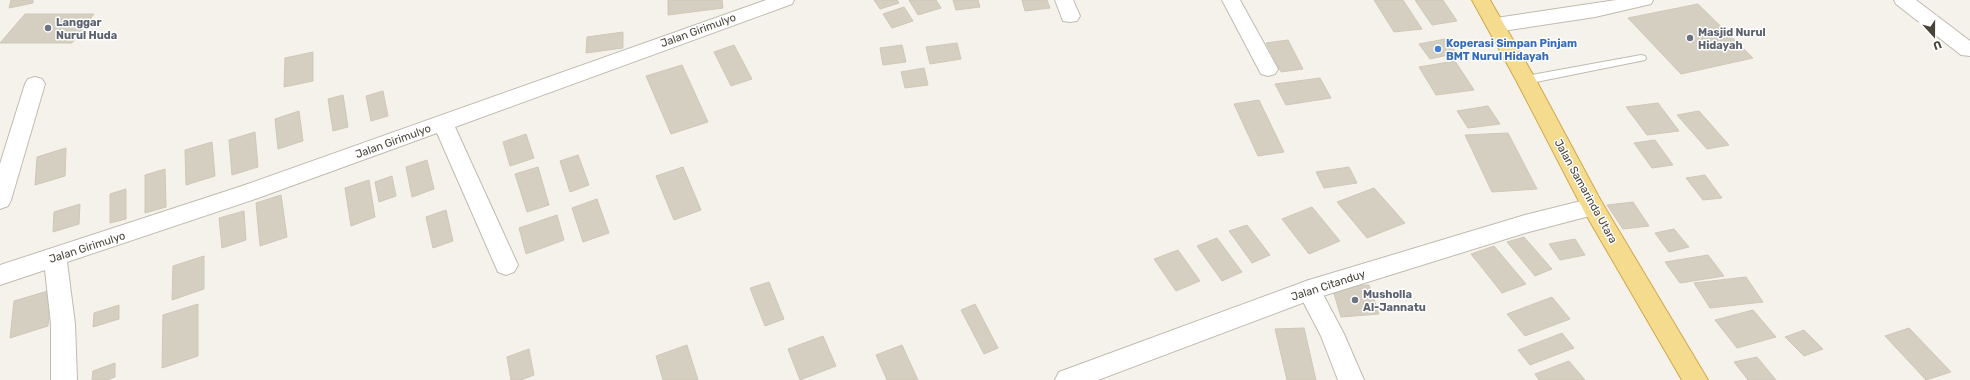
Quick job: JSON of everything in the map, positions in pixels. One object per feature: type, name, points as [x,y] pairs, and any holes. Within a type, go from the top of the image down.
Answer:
[{"type":"highway","name":"Jalan Samarinda Utara","points":[[1481,0],[1526,80],[1593,207],[1695,380]]},
{"type":"street","name":"Jalan Girimulyo","points":[[0,275],[250,192],[784,0]]},
{"type":"street","points":[[1231,0],[1268,69]]},
{"type":"street","points":[[1496,25],[1595,10],[1644,0]]},
{"type":"street","points":[[1903,0],[1968,50]]},
{"type":"street","points":[[0,200],[35,84]]},
{"type":"street","points":[[443,123],[506,265]]},
{"type":"street","name":"Jalan Citanduy","points":[[1068,380],[1309,290],[1526,224],[1593,207]]},
{"type":"street","points":[[55,258],[63,324],[64,380]]},
{"type":"street","points":[[1309,290],[1332,334],[1351,380]]},
{"type":"lane","points":[[1526,80],[1641,58]]},
{"type":"building","points":[[11,0],[33,0],[33,3],[9,8]]},
{"type":"building","points":[[668,0],[722,0],[723,8],[668,15]]},
{"type":"building","points":[[874,0],[897,0],[899,3],[880,9]]},
{"type":"building","points":[[909,0],[936,0],[941,8],[918,15]]},
{"type":"building","points":[[953,0],[978,0],[980,7],[956,10]]},
{"type":"building","points":[[1022,0],[1047,0],[1050,8],[1025,11]]},
{"type":"building","points":[[1374,0],[1403,0],[1422,29],[1394,32]]},
{"type":"building","points":[[1415,0],[1443,0],[1457,21],[1432,25]]},
{"type":"building","name":"Masjid Nurul Hidayah","points":[[1698,4],[1753,58],[1681,74],[1628,18]]},
{"type":"building","points":[[904,7],[913,21],[892,28],[883,14]]},
{"type":"building","name":"Langgar Nurul Huda","points":[[25,14],[94,14],[72,43],[0,43]]},
{"type":"building","points":[[623,32],[623,48],[586,53],[587,37]]},
{"type":"building","name":"Koperasi Simpan Pinjam BMT Nurul Hidayah","points":[[1445,39],[1457,53],[1430,59],[1419,44]]},
{"type":"building","points":[[1288,40],[1303,69],[1281,72],[1266,43]]},
{"type":"building","points":[[957,43],[961,59],[930,64],[926,47]]},
{"type":"building","points":[[734,45],[752,79],[731,86],[714,52]]},
{"type":"building","points":[[902,45],[906,62],[883,65],[880,48]]},
{"type":"building","points":[[313,52],[313,81],[284,87],[285,58]]},
{"type":"building","points":[[1455,61],[1474,90],[1436,95],[1419,67]]},
{"type":"building","points":[[682,65],[708,122],[671,134],[646,76]]},
{"type":"building","points":[[924,68],[928,85],[905,88],[901,72]]},
{"type":"building","points":[[1320,78],[1331,98],[1286,105],[1275,84]]},
{"type":"building","points":[[383,91],[388,116],[371,121],[366,96]]},
{"type":"building","points":[[343,95],[348,127],[333,131],[328,99]]},
{"type":"building","points":[[1259,100],[1284,152],[1258,156],[1234,104]]},
{"type":"building","points":[[1658,103],[1679,131],[1647,135],[1626,107]]},
{"type":"building","points":[[1488,106],[1500,124],[1468,128],[1457,111]]},
{"type":"building","points":[[299,111],[303,141],[278,149],[275,119]]},
{"type":"building","points":[[1699,111],[1729,145],[1707,149],[1677,115]]},
{"type":"building","points":[[255,132],[258,167],[232,175],[229,140]]},
{"type":"building","points":[[1508,133],[1537,189],[1492,192],[1465,135]]},
{"type":"building","points":[[526,134],[534,158],[510,166],[503,142]]},
{"type":"building","points":[[1655,140],[1673,165],[1652,168],[1634,143]]},
{"type":"building","points":[[212,142],[215,176],[186,185],[185,150]]},
{"type":"building","points":[[66,148],[65,176],[35,185],[37,157]]},
{"type":"building","points":[[578,155],[589,185],[570,192],[560,161]]},
{"type":"building","points":[[427,160],[434,189],[412,197],[406,167]]},
{"type":"building","points":[[538,167],[549,205],[527,212],[515,174]]},
{"type":"building","points":[[683,167],[701,210],[674,220],[656,176]]},
{"type":"building","points":[[1349,167],[1357,183],[1324,188],[1316,172]]},
{"type":"building","points":[[165,169],[166,207],[145,213],[145,175]]},
{"type":"building","points":[[1705,175],[1722,198],[1703,200],[1686,178]]},
{"type":"building","points":[[392,176],[396,196],[379,202],[375,182]]},
{"type":"building","points":[[369,180],[375,217],[351,226],[345,188]]},
{"type":"building","points":[[1374,188],[1405,223],[1367,238],[1337,202]]},
{"type":"building","points":[[126,189],[126,219],[110,223],[110,194]]},
{"type":"building","points":[[281,195],[287,237],[260,246],[256,203]]},
{"type":"building","points":[[597,199],[609,233],[583,242],[572,208]]},
{"type":"building","points":[[1633,202],[1649,226],[1623,229],[1607,205]]},
{"type":"building","points":[[80,204],[79,224],[53,232],[54,212]]},
{"type":"building","points":[[1312,207],[1340,241],[1309,254],[1282,219]]},
{"type":"building","points":[[446,210],[453,241],[433,248],[426,217]]},
{"type":"building","points":[[244,211],[246,240],[222,248],[219,218]]},
{"type":"building","points":[[557,215],[564,240],[526,254],[519,228]]},
{"type":"building","points":[[1247,225],[1270,255],[1252,263],[1229,231]]},
{"type":"building","points":[[1674,229],[1689,247],[1669,252],[1655,233]]},
{"type":"building","points":[[1524,237],[1552,269],[1535,276],[1507,242]]},
{"type":"building","points":[[1217,238],[1242,272],[1222,281],[1197,246]]},
{"type":"building","points":[[1575,239],[1585,255],[1560,260],[1549,244]]},
{"type":"building","points":[[1494,246],[1526,284],[1502,293],[1471,254]]},
{"type":"building","points":[[1178,250],[1200,281],[1176,291],[1154,259]]},
{"type":"building","points":[[1708,255],[1724,276],[1680,283],[1665,262]]},
{"type":"building","points":[[204,256],[204,289],[172,300],[173,266]]},
{"type":"building","points":[[1746,277],[1763,302],[1710,308],[1694,283]]},
{"type":"building","points":[[769,282],[784,319],[765,326],[750,288]]},
{"type":"building","name":"Musholla Al-Jannatu","points":[[1369,285],[1379,314],[1341,317],[1332,287]]},
{"type":"building","points":[[51,290],[48,326],[10,338],[14,301]]},
{"type":"building","points":[[1552,297],[1570,319],[1525,336],[1507,314]]},
{"type":"building","points":[[198,304],[198,356],[162,368],[163,315]]},
{"type":"building","points":[[975,304],[998,348],[984,354],[961,310]]},
{"type":"building","points":[[119,305],[119,319],[93,327],[94,313]]},
{"type":"building","points":[[1753,310],[1776,337],[1737,348],[1715,320]]},
{"type":"building","points":[[1304,328],[1316,380],[1287,380],[1275,329]]},
{"type":"building","points":[[1909,328],[1951,372],[1926,380],[1885,336]]},
{"type":"building","points":[[1804,330],[1823,349],[1804,356],[1785,337]]},
{"type":"building","points":[[1562,333],[1574,348],[1530,365],[1518,350]]},
{"type":"building","points":[[823,336],[836,366],[800,380],[788,349]]},
{"type":"building","points":[[687,345],[698,380],[663,380],[656,356]]},
{"type":"building","points":[[902,345],[918,380],[887,380],[876,355]]},
{"type":"building","points":[[529,349],[534,375],[521,380],[511,380],[507,357]]},
{"type":"building","points":[[1757,357],[1776,380],[1748,380],[1734,362]]},
{"type":"building","points":[[1569,361],[1585,380],[1539,380],[1535,374]]},
{"type":"building","points":[[115,363],[115,377],[107,380],[92,380],[93,371]]},
{"type":"place","name":"Langgar Nurul Huda","points":[[48,28]]},
{"type":"place","name":"Masjid Nurul Hidayah","points":[[1690,38]]},
{"type":"place","name":"Koperasi Simpan Pinjam BMT Nurul Hidayah","points":[[1438,49]]},
{"type":"place","name":"Musholla Al-Jannatu","points":[[1355,300]]}]
